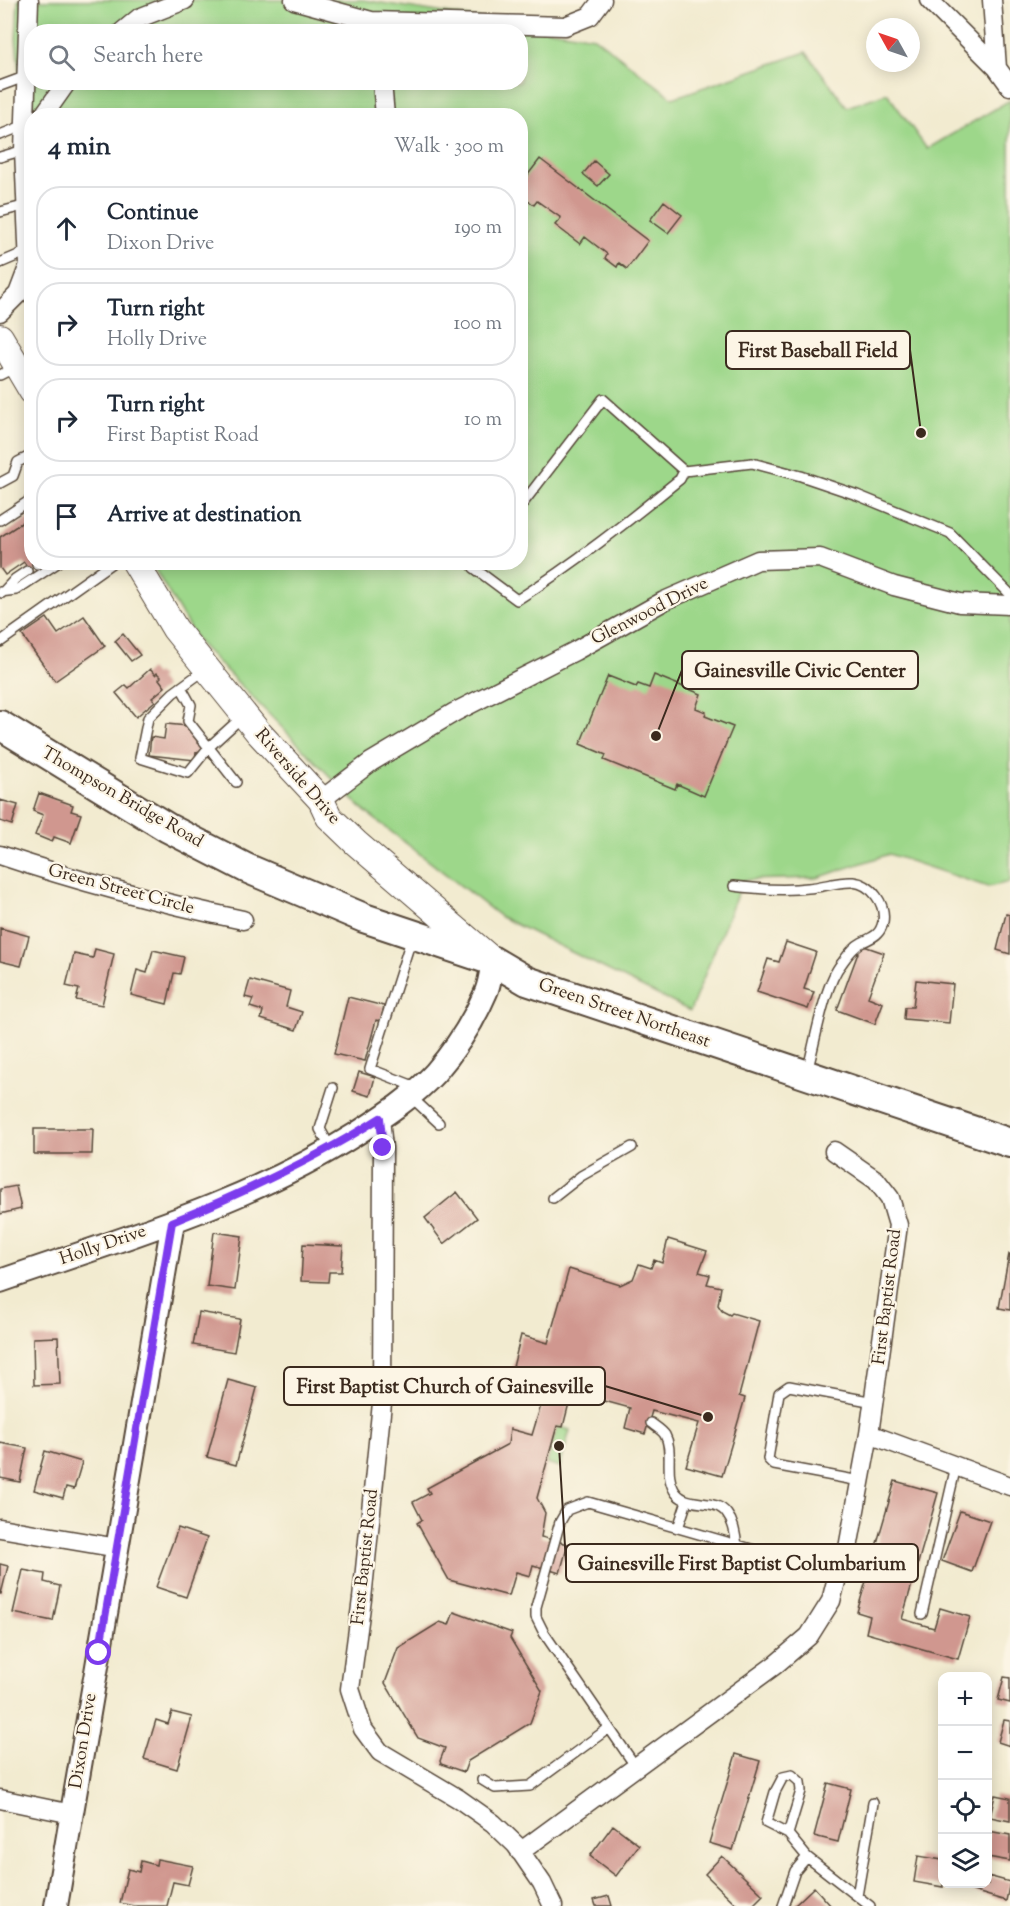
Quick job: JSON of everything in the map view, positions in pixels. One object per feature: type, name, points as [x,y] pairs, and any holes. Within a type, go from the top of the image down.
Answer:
[{"type":"highway","name":"Thompson Bridge Road","points":[[0,725],[168,828],[246,868]]},
{"type":"highway","name":"Green Street Northeast","points":[[246,868],[364,918],[493,961],[527,981],[1010,1143]]},
{"type":"main road","points":[[0,337],[21,377]]},
{"type":"main road","name":"Riverside Drive","points":[[140,570],[175,629],[244,715],[321,800],[329,817],[493,961]]},
{"type":"street","points":[[28,24],[29,0]]},
{"type":"street","points":[[132,24],[140,18],[185,0]]},
{"type":"street","points":[[294,0],[363,24]]},
{"type":"street","points":[[528,25],[565,26],[590,16],[602,0]]},
{"type":"street","points":[[928,0],[997,68],[1010,86]]},
{"type":"street","points":[[992,0],[997,68]]},
{"type":"street","points":[[370,24],[383,21],[492,24]]},
{"type":"street","points":[[27,90],[27,108]]},
{"type":"street","points":[[49,108],[61,90]]},
{"type":"street","points":[[383,90],[384,108]]},
{"type":"street","points":[[0,312],[18,294],[24,278]]},
{"type":"street","name":"Glenwood Drive","points":[[321,800],[371,762],[455,712],[585,646],[664,601],[758,560],[820,558],[894,586],[960,603],[1010,605]]},
{"type":"street","name":"Green Street Circle","points":[[0,855],[149,900],[243,920]]},
{"type":"street","name":"Holly Drive","points":[[0,1281],[172,1222],[259,1185],[331,1149],[380,1118],[414,1092],[444,1060],[487,991],[493,961]]},
{"type":"street","name":"First Baptist Road","points":[[380,1118],[383,1148],[382,1403],[362,1599],[350,1689],[363,1730],[380,1752],[459,1799],[493,1823],[516,1845],[542,1883],[553,1906]]},
{"type":"street","name":"First Baptist Road","points":[[520,1852],[775,1665],[809,1636],[831,1601],[837,1574],[846,1559],[869,1434],[898,1225],[890,1198],[876,1180],[834,1151]]},
{"type":"street","name":"Dixon Drive","points":[[56,1906],[172,1222]]},
{"type":"street","points":[[869,1434],[1010,1486]]},
{"type":"street","points":[[0,1528],[118,1548]]},
{"type":"street","points":[[0,1799],[72,1814]]},
{"type":"lane","points":[[0,86],[24,77]]},
{"type":"lane","points":[[0,135],[24,137]]},
{"type":"lane","points":[[0,157],[24,139]]},
{"type":"lane","points":[[0,212],[24,206]]},
{"type":"lane","points":[[0,263],[24,252]]},
{"type":"lane","points":[[528,497],[603,399],[684,471],[752,463],[801,476],[856,495],[950,533],[1010,594]]},
{"type":"lane","points":[[0,483],[13,476],[18,462],[24,459]]},
{"type":"lane","points":[[477,570],[517,600],[552,578],[604,539],[680,479],[684,471]]},
{"type":"lane","points":[[0,520],[24,504]]},
{"type":"lane","points":[[1,592],[16,591],[47,570]]},
{"type":"lane","points":[[0,642],[102,570]]},
{"type":"lane","points":[[1,592],[27,571]]},
{"type":"lane","points":[[207,669],[181,687],[148,718],[140,758],[188,773],[209,747],[244,715]]},
{"type":"lane","points":[[181,687],[191,705],[188,721],[236,782]]},
{"type":"lane","points":[[734,886],[808,888],[839,882],[855,882],[869,887],[878,897],[884,914],[881,929],[875,937],[855,948],[836,971],[829,988],[806,1074]]},
{"type":"lane","points":[[412,935],[370,1069],[414,1092],[439,1123]]},
{"type":"lane","points":[[331,1149],[320,1129],[333,1088]]},
{"type":"lane","points":[[553,1198],[581,1176],[632,1147]]},
{"type":"lane","points":[[860,1481],[774,1465],[768,1459],[778,1393],[789,1386],[874,1402]]},
{"type":"lane","points":[[651,1423],[665,1434],[669,1476],[675,1492],[687,1501],[713,1504],[726,1511],[732,1522],[737,1545]]},
{"type":"lane","points":[[922,1614],[956,1466]]},
{"type":"lane","points":[[678,1528],[687,1501]]},
{"type":"lane","points":[[636,1767],[544,1634],[536,1617],[536,1607],[560,1522],[567,1510],[588,1502],[837,1574]]},
{"type":"lane","points":[[482,1780],[495,1788],[530,1785],[609,1728]]},
{"type":"lane","points":[[788,1834],[801,1791],[800,1782],[792,1775],[783,1777],[775,1792],[766,1823],[788,1834],[807,1857],[870,1906]]},
{"type":"lane","points":[[857,1896],[873,1803]]},
{"type":"lane","points":[[783,1906],[795,1871],[807,1857]]},
{"type":"green space","points":[[18,0],[363,0],[513,24],[24,24],[24,90],[528,90],[528,26],[594,37],[673,98],[806,52],[847,107],[887,93],[927,149],[1010,100],[1010,882],[988,887],[889,854],[817,878],[743,880],[690,1011],[501,917],[362,809],[198,642],[155,570],[528,570],[528,108],[24,108],[24,125],[16,39]]},
{"type":"green space","points":[[557,1426],[570,1430],[560,1467],[547,1463]]},
{"type":"building","points":[[540,159],[648,241],[627,269],[619,263],[617,267],[605,258],[607,254],[585,237],[580,244],[555,225],[561,218],[537,201],[534,205],[528,200],[528,175]]},
{"type":"building","points":[[594,161],[609,174],[598,186],[583,174]]},
{"type":"building","points":[[664,201],[682,215],[668,233],[650,220]]},
{"type":"building","points":[[24,521],[24,562],[5,575],[0,568],[0,537]]},
{"type":"building","points":[[84,616],[105,646],[55,681],[22,635],[47,618],[58,634]]},
{"type":"building","points":[[123,634],[140,655],[131,661],[115,641]]},
{"type":"building","points":[[150,669],[155,675],[157,673],[161,677],[159,679],[165,687],[152,698],[155,701],[136,717],[116,693],[126,685],[129,688]]},
{"type":"building","points":[[654,675],[701,694],[696,708],[706,712],[705,716],[733,727],[704,796],[677,784],[675,789],[604,760],[606,755],[580,744],[608,676],[636,687],[638,684],[649,688]]},
{"type":"building","points":[[166,724],[188,726],[198,737],[197,743],[203,745],[201,751],[196,752],[195,760],[149,755],[151,737],[164,739]]},
{"type":"building","points":[[39,793],[73,805],[71,811],[81,814],[71,843],[54,837],[52,842],[35,835],[43,815],[33,811]]},
{"type":"building","points":[[0,800],[18,805],[12,825],[0,821]]},
{"type":"building","points":[[1006,914],[1010,915],[1010,954],[997,950]]},
{"type":"building","points":[[0,928],[29,936],[21,966],[0,961]]},
{"type":"building","points":[[786,942],[816,952],[804,989],[814,992],[808,1009],[757,992],[768,959],[779,962]]},
{"type":"building","points":[[861,945],[884,953],[868,997],[883,1003],[875,1024],[837,1010]]},
{"type":"building","points":[[95,949],[114,954],[102,1005],[76,1000],[79,989],[66,986],[74,954],[93,958]]},
{"type":"building","points":[[153,950],[184,957],[180,974],[174,973],[167,1004],[131,995],[137,970],[147,973]]},
{"type":"building","points":[[250,980],[290,991],[286,1007],[302,1012],[296,1030],[261,1019],[263,1011],[250,1007],[253,999],[245,997]]},
{"type":"building","points":[[916,980],[953,984],[949,1023],[904,1019],[905,1007],[913,1007]]},
{"type":"building","points":[[348,997],[384,1006],[381,1021],[376,1020],[365,1061],[334,1054]]},
{"type":"building","points":[[359,1072],[375,1077],[370,1096],[353,1091]]},
{"type":"building","points":[[34,1129],[93,1129],[92,1154],[34,1154]]},
{"type":"building","points":[[16,1186],[21,1209],[0,1214],[0,1189]]},
{"type":"building","points":[[457,1192],[477,1218],[444,1244],[425,1218]]},
{"type":"building","points":[[214,1232],[242,1236],[235,1290],[207,1286]]},
{"type":"building","points":[[668,1239],[707,1251],[699,1272],[710,1275],[707,1284],[721,1287],[718,1305],[722,1311],[759,1321],[739,1396],[745,1398],[722,1476],[686,1466],[699,1423],[652,1411],[645,1434],[625,1428],[630,1408],[568,1391],[566,1399],[570,1399],[563,1427],[557,1426],[537,1498],[545,1513],[541,1537],[568,1544],[560,1573],[533,1565],[530,1576],[516,1572],[509,1596],[449,1580],[417,1523],[422,1520],[413,1502],[430,1493],[427,1488],[508,1444],[510,1429],[532,1435],[547,1385],[544,1380],[512,1371],[521,1335],[548,1343],[569,1269],[620,1285],[633,1279],[639,1264],[651,1268],[654,1260],[662,1263]]},
{"type":"building","points":[[303,1244],[343,1246],[341,1272],[329,1272],[328,1282],[301,1281]]},
{"type":"building","points":[[1010,1254],[1010,1310],[999,1308]]},
{"type":"building","points":[[199,1312],[240,1319],[234,1352],[193,1345]]},
{"type":"building","points":[[58,1337],[60,1384],[34,1385],[33,1338]]},
{"type":"building","points":[[228,1380],[257,1388],[236,1465],[207,1457]]},
{"type":"building","points":[[0,1443],[27,1448],[20,1482],[0,1478]]},
{"type":"building","points":[[45,1451],[82,1462],[74,1489],[66,1487],[63,1498],[34,1490]]},
{"type":"building","points":[[895,1481],[938,1493],[902,1619],[934,1628],[940,1608],[970,1617],[958,1659],[866,1633],[870,1616],[857,1612]]},
{"type":"building","points":[[960,1511],[990,1521],[972,1572],[942,1561]]},
{"type":"building","points":[[178,1528],[207,1538],[186,1597],[156,1587]]},
{"type":"building","points":[[0,1564],[8,1566],[1,1594],[0,1594]]},
{"type":"building","points":[[23,1570],[45,1574],[44,1582],[60,1586],[53,1621],[13,1613]]},
{"type":"building","points":[[454,1612],[512,1633],[510,1638],[542,1691],[530,1723],[468,1761],[464,1772],[441,1764],[445,1748],[418,1738],[385,1683],[398,1648],[440,1622],[449,1625]]},
{"type":"building","points":[[1004,1677],[1010,1678],[1010,1703],[998,1700]]},
{"type":"building","points":[[172,1712],[192,1717],[177,1769],[144,1759],[156,1720],[168,1724]]},
{"type":"building","points":[[1004,1720],[1010,1721],[1010,1746],[998,1742]]},
{"type":"building","points":[[736,1754],[760,1761],[733,1850],[709,1843]]},
{"type":"building","points":[[828,1783],[851,1789],[838,1842],[814,1836]]},
{"type":"building","points":[[995,1795],[1010,1798],[1010,1821],[992,1817]]},
{"type":"building","points":[[613,1825],[639,1845],[616,1876],[590,1856]]},
{"type":"building","points":[[992,1832],[1010,1835],[1010,1861],[992,1858]]},
{"type":"building","points":[[722,1856],[763,1895],[752,1906],[738,1906],[705,1874]]},
{"type":"building","points":[[918,1856],[938,1859],[938,1886],[914,1882]]},
{"type":"building","points":[[157,1859],[193,1866],[188,1885],[173,1882],[167,1906],[134,1906],[120,1903],[128,1869],[139,1872],[141,1861],[156,1865]]},
{"type":"building","points":[[992,1877],[1010,1882],[1006,1901],[973,1891],[974,1888],[992,1888]]},
{"type":"building","points":[[814,1887],[831,1906],[794,1906]]},
{"type":"building","points":[[609,1896],[612,1906],[596,1906],[594,1900]]},
{"type":"place","name":"First Baseball Field","points":[[921,433]]},
{"type":"place","name":"Gainesville Civic Center","points":[[656,736]]},
{"type":"place","name":"First Baptist Church of Gainesville","points":[[708,1417]]},
{"type":"place","name":"Gainesville First Baptist Columbarium","points":[[559,1446]]},
{"type":"route","points":[[99,1653],[172,1222],[219,1203],[319,1156],[380,1118],[383,1148]]}]
